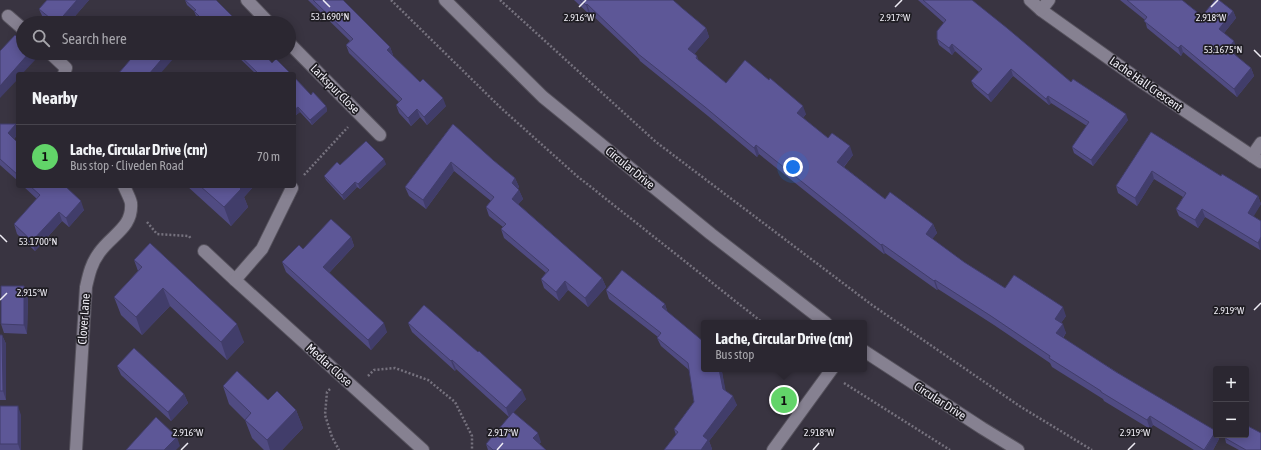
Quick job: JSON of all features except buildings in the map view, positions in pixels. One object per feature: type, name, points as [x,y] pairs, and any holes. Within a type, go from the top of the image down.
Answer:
[{"type":"street","points":[[247,0],[263,16]]},
{"type":"street","name":"Circular Drive","points":[[445,0],[543,97],[711,234],[822,320]]},
{"type":"street","name":"Lache Hall Crescent","points":[[1030,0],[1041,10],[1142,82],[1257,159],[1261,143]]},
{"type":"street","points":[[1041,10],[1049,0]]},
{"type":"street","points":[[8,16],[16,23]]},
{"type":"street","name":"Larkspur Close","points":[[296,50],[380,135]]},
{"type":"street","points":[[57,60],[66,68],[65,72]]},
{"type":"street","points":[[125,188],[131,202]]},
{"type":"street","points":[[235,280],[262,249],[292,188]]},
{"type":"street","name":"Clover Lane","points":[[76,450],[86,287],[90,268],[99,252],[129,220],[131,202]]},
{"type":"street","name":"Medlar Close","points":[[204,251],[423,450]]},
{"type":"street","name":"Circular Drive","points":[[867,352],[1018,450]]},
{"type":"street","points":[[773,450],[829,372]]},
{"type":"path","points":[[391,0],[501,108],[577,176],[759,320]]},
{"type":"path","points":[[500,0],[663,147],[872,305],[1021,407],[1092,450]]},
{"type":"path","points":[[296,184],[360,114]]},
{"type":"path","points":[[131,202],[156,234],[189,236],[204,251]]},
{"type":"path","points":[[355,389],[374,370],[395,368],[428,380],[455,402],[472,436],[472,450]]},
{"type":"path","points":[[832,372],[950,450]]},
{"type":"path","points":[[338,450],[325,415],[327,392],[340,376]]},
{"type":"place","name":"Lache, Circular Drive (cnr)","points":[[784,400]]}]
